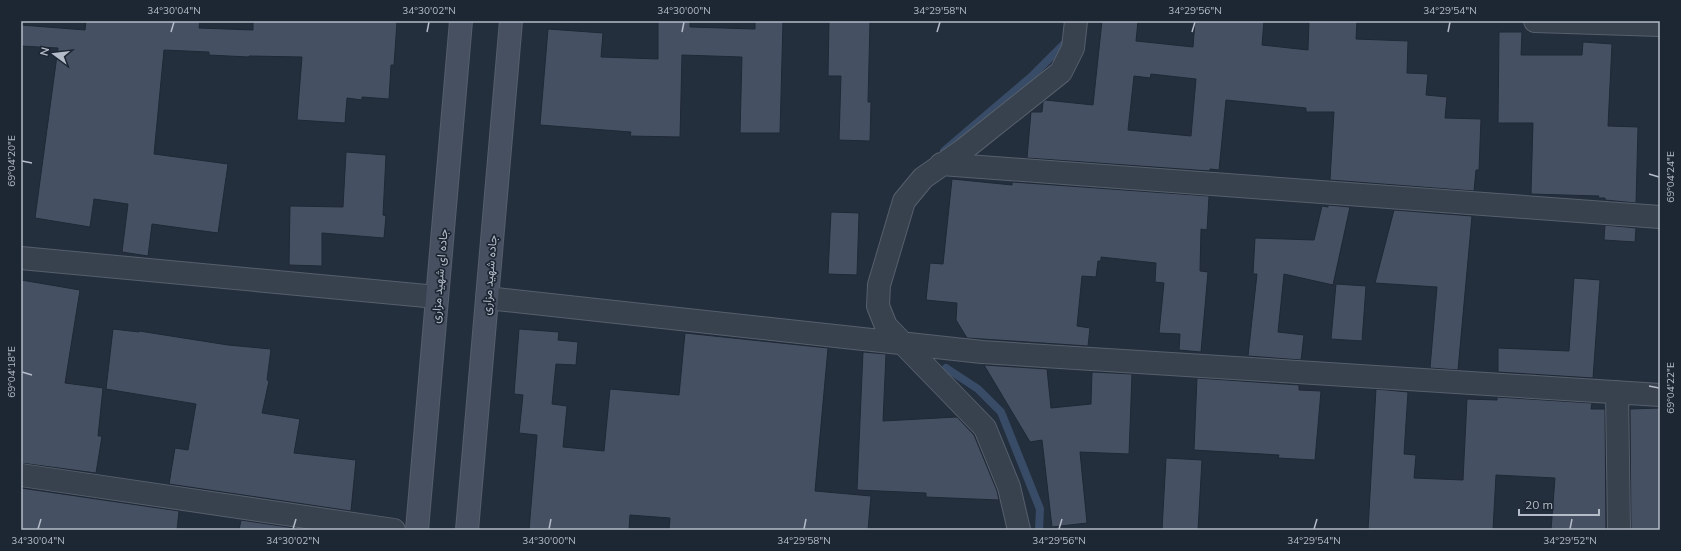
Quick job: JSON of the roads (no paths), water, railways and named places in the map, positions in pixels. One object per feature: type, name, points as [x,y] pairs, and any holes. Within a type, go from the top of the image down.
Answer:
[{"type":"main road","name":"جاده ای شهید مزاری","points":[[417,530],[461,21]]},
{"type":"main road","name":"جاده شهید مزاری","points":[[467,530],[511,21]]},
{"type":"street","points":[[1019,530],[1009,488],[984,428],[886,326],[878,306],[878,285],[904,201],[923,178],[963,150],[1061,72],[1073,48],[1076,21]]},
{"type":"street","points":[[1536,21],[1660,25]]},
{"type":"street","points":[[941,164],[1660,217]]},
{"type":"street","points":[[21,258],[437,297]]},
{"type":"street","points":[[487,298],[982,352],[1660,395]]},
{"type":"street","points":[[1617,392],[1619,530]]},
{"type":"street","points":[[21,475],[394,530]]},
{"type":"waterway","points":[[944,151],[1031,77],[1065,43],[1067,37]]},
{"type":"waterway","points":[[946,368],[978,389],[1001,412],[1040,509],[1039,530]]}]
